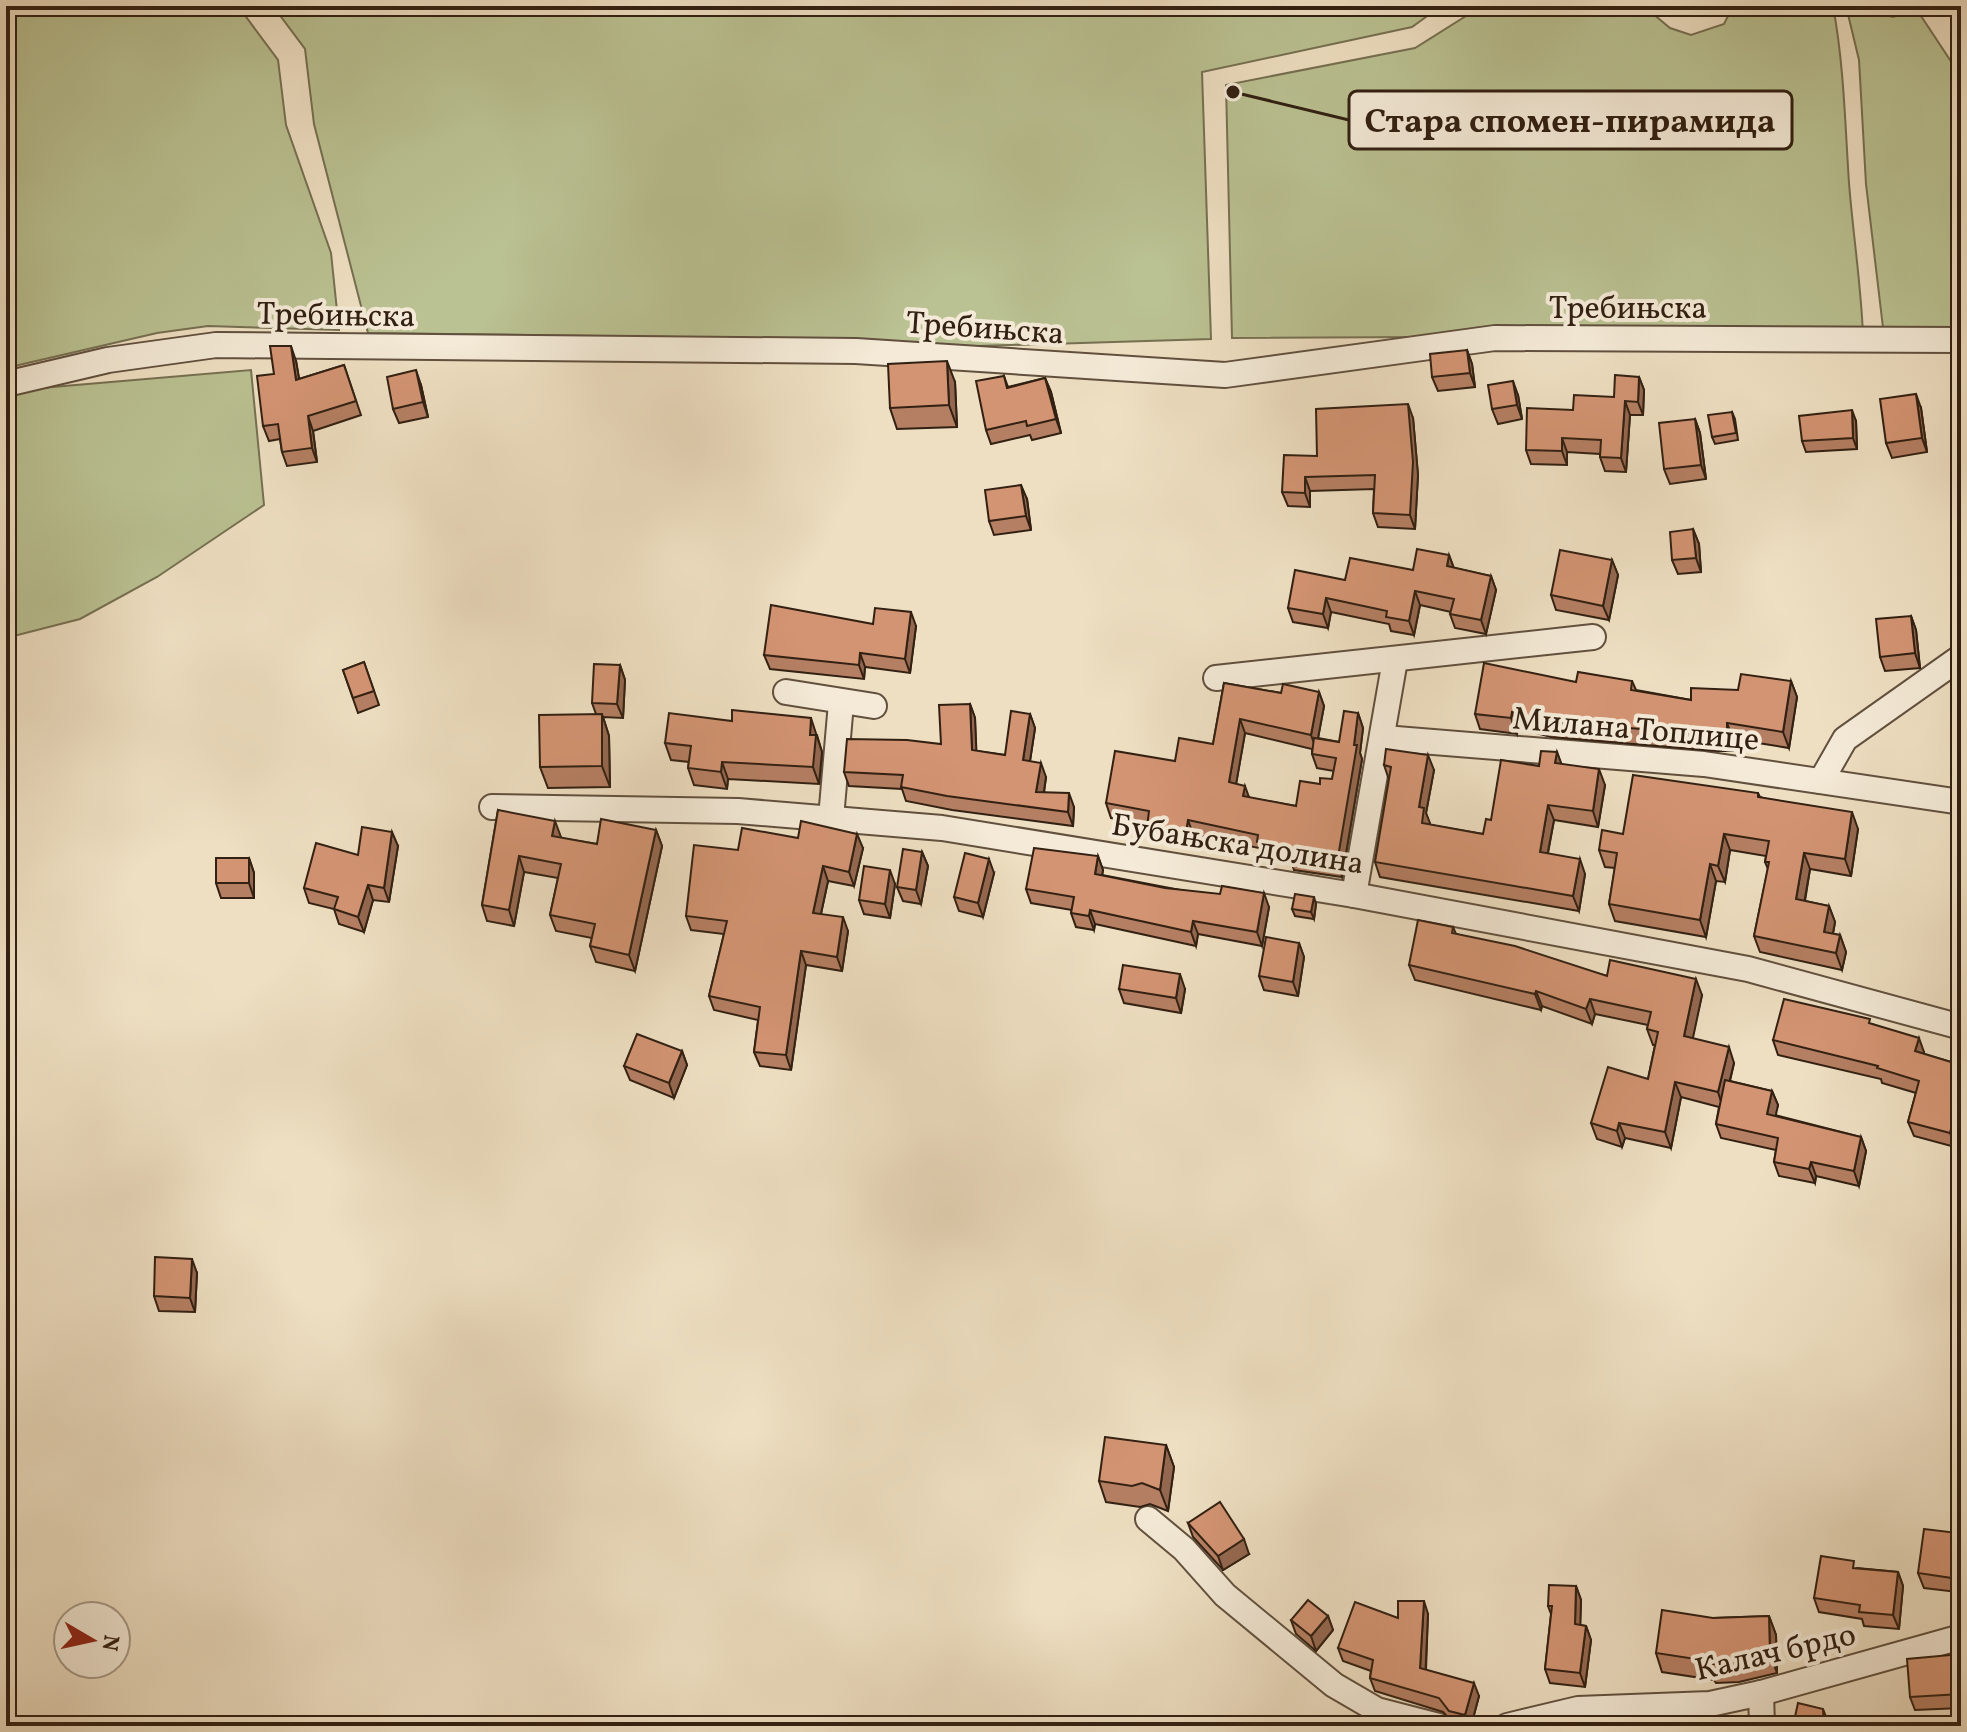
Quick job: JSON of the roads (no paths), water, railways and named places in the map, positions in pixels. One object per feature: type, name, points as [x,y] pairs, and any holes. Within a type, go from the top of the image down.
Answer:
[{"type":"street","name":"Требињска","points":[[6,384],[108,360],[216,345],[856,351],[1225,375],[1495,338],[1961,340]]},
{"type":"street","points":[[1216,678],[1593,637]]},
{"type":"street","points":[[1821,781],[1845,739],[1961,657]]},
{"type":"street","points":[[1354,895],[1384,738],[1395,660]]},
{"type":"street","points":[[786,692],[874,706]]},
{"type":"street","points":[[831,818],[841,703]]},
{"type":"street","name":"Милана Топлице","points":[[1384,738],[1704,764],[1961,802]]},
{"type":"street","name":"Бубањска долина","points":[[492,807],[682,809],[942,828],[1354,895],[1748,969],[1961,1027]]},
{"type":"street","points":[[1148,1519],[1184,1549],[1225,1595],[1334,1685],[1377,1710],[1439,1726]]},
{"type":"street","name":"Калач брдо","points":[[1507,1726],[1578,1709],[1710,1704],[1761,1693],[1961,1637]]},
{"type":"street","points":[[1761,1693],[1762,1726]]},
{"type":"place","name":"Стара спомен-пирамида","points":[[1233,92]]}]
